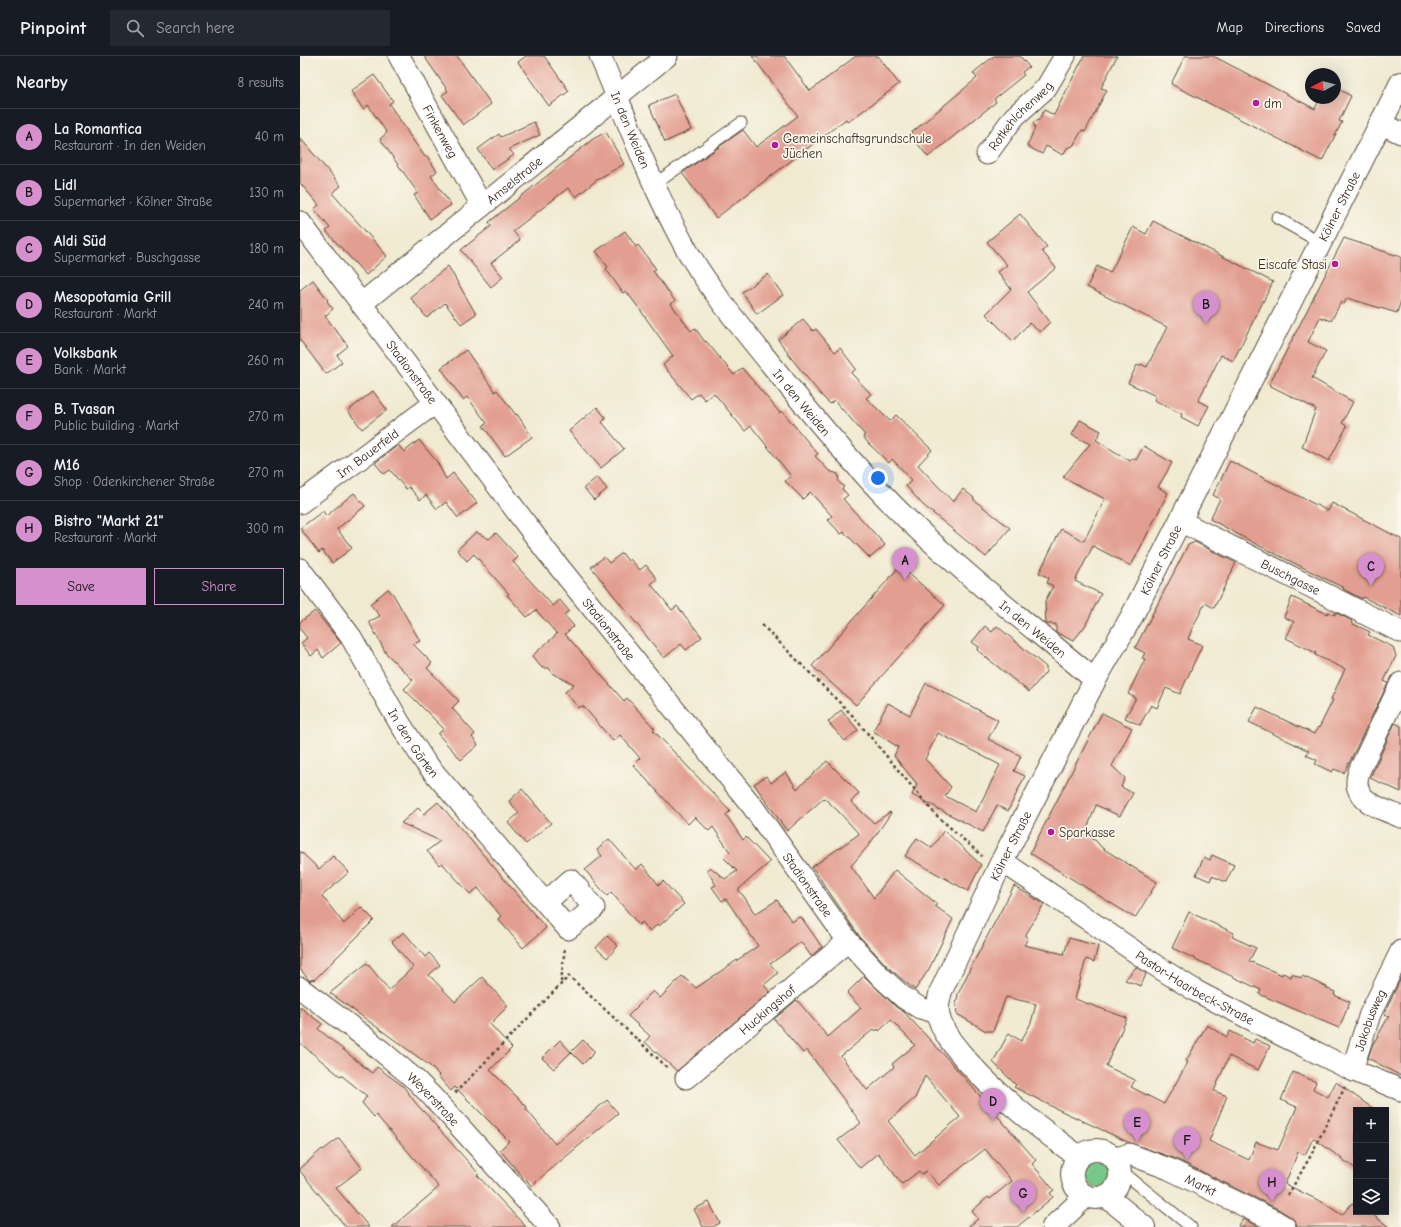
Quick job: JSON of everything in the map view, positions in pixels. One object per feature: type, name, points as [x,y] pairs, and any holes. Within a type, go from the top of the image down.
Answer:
[{"type":"main road","name":"Kölner Straße","points":[[1079,1156],[1027,1118],[1002,1097],[976,1071],[948,1037],[942,1026],[938,1013],[942,986],[999,865],[1095,680],[1132,616],[1401,83]]},
{"type":"main road","points":[[1053,1227],[1096,1196],[1117,1186],[1119,1179],[1117,1164],[1109,1154],[1102,1150],[1089,1151],[1079,1156],[1072,1168],[1073,1182],[1080,1193],[1096,1196],[1144,1227]]},
{"type":"street","name":"Finkenweg","points":[[399,56],[482,206]]},
{"type":"street","name":"In den Weiden","points":[[600,56],[655,184],[684,245],[717,296],[778,373],[829,434],[872,482],[923,534],[1095,680]]},
{"type":"street","name":"Amselstraße","points":[[361,304],[667,56]]},
{"type":"street","name":"Rotkehlchenweg","points":[[987,154],[1014,117],[1046,88],[1065,56]]},
{"type":"street","points":[[1380,123],[1401,133]]},
{"type":"street","name":"Stadionstraße","points":[[300,222],[547,552],[753,807],[848,942],[881,977],[904,998],[920,1008],[938,1013]]},
{"type":"street","name":"Im Bauerfeld","points":[[300,503],[435,403]]},
{"type":"street","name":"Buschgasse","points":[[1180,521],[1401,632]]},
{"type":"street","name":"In den Gärten","points":[[300,569],[351,637],[399,722],[425,762],[568,929]]},
{"type":"street","points":[[1401,683],[1360,769],[1357,779],[1359,790],[1368,801],[1401,817]]},
{"type":"street","name":"Pastor-Haarbeck-Straße","points":[[999,865],[1196,991],[1352,1070],[1401,1090]]},
{"type":"street","points":[[546,902],[572,880],[594,908],[568,929]]},
{"type":"street","name":"Huckingshof","points":[[686,1078],[848,942]]},
{"type":"street","name":"Jakobusweg","points":[[1352,1070],[1370,1014],[1401,951]]},
{"type":"street","name":"Weyerstraße","points":[[300,988],[354,1028],[403,1069],[442,1107],[550,1227]]},
{"type":"street","name":"Markt","points":[[1117,1164],[1129,1154],[1168,1169],[1285,1227]]},
{"type":"lane","points":[[655,184],[741,123]]},
{"type":"lane","points":[[1277,218],[1320,242]]},
{"type":"lane","points":[[1117,1164],[1191,1227]]},
{"type":"path","points":[[762,625],[853,716],[935,814],[999,865]]},
{"type":"path","points":[[561,983],[568,929]]},
{"type":"path","points":[[442,1107],[569,976],[672,1071],[681,1078],[686,1078]]},
{"type":"path","points":[[1288,1195],[1323,1133],[1352,1070]]},
{"type":"green space","points":[[1097,1161],[1106,1165],[1110,1174],[1106,1183],[1097,1187],[1088,1183],[1084,1174],[1088,1165]]},
{"type":"building","points":[[424,56],[457,56],[491,104],[463,125],[442,95],[448,91]]},
{"type":"building","points":[[526,56],[544,56],[569,91],[549,106],[518,62]]},
{"type":"building","points":[[752,56],[784,56],[810,91],[856,56],[878,56],[899,84],[848,122],[846,119],[716,218],[682,173],[743,130],[756,147],[798,116]]},
{"type":"building","points":[[994,56],[1020,56],[1029,67],[1022,72],[1024,75],[994,99],[996,102],[928,157],[910,134],[977,78],[973,73]]},
{"type":"building","points":[[1084,56],[1117,56],[1101,88],[1107,90],[1085,132],[1082,130],[1073,146],[1067,148],[1063,155],[1046,146],[1042,154],[1027,146],[1035,128],[1033,122],[1039,120],[1044,110],[1054,115]]},
{"type":"building","name":"dm","points":[[1185,56],[1213,56],[1315,109],[1317,104],[1341,104],[1341,90],[1351,96],[1339,121],[1342,122],[1322,161],[1171,84]]},
{"type":"building","points":[[374,75],[393,101],[389,104],[408,133],[437,171],[431,176],[451,205],[430,219],[414,195],[418,193],[380,139],[387,133],[368,105],[363,109],[351,91]]},
{"type":"building","points":[[675,94],[691,130],[665,142],[649,105]]},
{"type":"building","points":[[534,122],[540,135],[509,149],[514,155],[492,170],[478,149],[499,134],[501,137]]},
{"type":"building","points":[[606,132],[624,164],[598,179],[576,197],[568,188],[513,231],[520,240],[491,263],[503,277],[491,287],[461,250],[491,226],[489,222],[593,139]]},
{"type":"building","points":[[300,138],[341,186],[332,193],[387,256],[366,275],[326,231],[330,228],[314,209],[319,205],[300,183]]},
{"type":"building","points":[[1020,214],[1047,247],[1042,251],[1056,268],[1027,292],[1050,322],[1040,332],[1029,323],[1013,341],[986,314],[1011,289],[998,272],[1007,265],[987,242]]},
{"type":"building","points":[[1153,221],[1273,282],[1233,361],[1221,355],[1198,401],[1209,406],[1198,426],[1181,417],[1182,414],[1154,400],[1156,396],[1128,383],[1137,365],[1139,366],[1141,364],[1147,367],[1167,327],[1087,287],[1097,266],[1110,273],[1133,227],[1146,234]]},
{"type":"building","points":[[625,231],[636,247],[638,245],[656,269],[653,271],[675,301],[671,304],[691,331],[695,328],[705,342],[706,341],[734,375],[742,368],[780,413],[782,411],[818,454],[815,456],[829,471],[838,474],[839,482],[844,487],[842,489],[848,495],[843,499],[885,545],[870,558],[844,532],[841,534],[828,520],[832,516],[810,492],[803,499],[785,481],[791,476],[751,426],[745,431],[714,393],[705,400],[699,393],[691,399],[663,365],[673,356],[626,291],[623,293],[606,269],[608,267],[596,251]]},
{"type":"building","points":[[1344,238],[1401,257],[1401,300],[1397,313],[1347,298],[1344,304],[1341,302],[1331,321],[1320,317],[1308,342],[1326,351],[1312,378],[1353,402],[1342,423],[1347,426],[1329,461],[1302,447],[1316,409],[1269,385]]},
{"type":"building","points":[[448,266],[476,314],[461,324],[445,303],[427,318],[410,297]]},
{"type":"building","points":[[768,274],[783,295],[757,314],[742,292]]},
{"type":"building","points":[[313,280],[333,309],[325,316],[348,346],[337,355],[342,362],[326,374],[300,340],[300,290]]},
{"type":"building","points":[[803,319],[813,331],[816,329],[835,352],[840,348],[856,369],[851,373],[871,394],[866,398],[890,421],[896,415],[932,450],[918,465],[953,502],[963,489],[974,498],[974,500],[1010,528],[986,557],[923,505],[906,486],[912,480],[892,459],[889,463],[868,443],[863,436],[865,435],[834,400],[830,404],[787,353],[788,352],[778,340]]},
{"type":"building","points":[[466,350],[495,392],[497,390],[516,415],[517,414],[532,437],[505,456],[483,426],[487,423],[467,397],[463,400],[441,368]]},
{"type":"building","points":[[373,391],[387,410],[362,429],[348,411]]},
{"type":"building","points":[[597,407],[606,418],[602,422],[624,449],[601,468],[569,431]]},
{"type":"building","points":[[1080,420],[1101,431],[1096,440],[1130,461],[1132,458],[1136,460],[1144,446],[1172,463],[1158,487],[1168,493],[1131,566],[1093,546],[1075,581],[1101,594],[1085,626],[1073,641],[1056,632],[1056,624],[1046,624],[1045,601],[1053,586],[1047,583],[1049,578],[1039,573],[1061,529],[1084,541],[1105,499],[1063,477],[1090,444],[1072,435]]},
{"type":"building","points":[[419,440],[437,462],[446,479],[453,473],[477,503],[458,518],[446,502],[437,509],[426,495],[420,500],[409,487],[406,489],[390,470],[384,474],[375,463],[398,445],[404,452]]},
{"type":"building","points":[[1230,461],[1328,511],[1332,503],[1401,539],[1401,616],[1363,597],[1362,599],[1343,589],[1344,588],[1252,542],[1210,519],[1220,499],[1213,495]]},
{"type":"building","points":[[597,477],[607,489],[594,500],[584,488]]},
{"type":"building","points":[[354,493],[365,506],[337,529],[352,548],[332,563],[322,550],[319,553],[300,528],[323,511],[326,516]]},
{"type":"building","points":[[476,532],[489,539],[496,533],[518,557],[513,562],[553,606],[560,600],[569,611],[564,615],[574,626],[565,634],[624,701],[627,698],[655,729],[653,730],[730,811],[726,815],[743,840],[746,837],[770,862],[739,889],[739,892],[743,895],[755,914],[777,900],[792,922],[801,917],[822,947],[811,956],[801,942],[770,964],[778,973],[764,985],[770,992],[677,1071],[645,1042],[650,1036],[628,1016],[653,991],[660,998],[682,976],[696,988],[758,946],[726,899],[722,901],[712,887],[716,885],[707,870],[710,867],[725,879],[737,871],[724,858],[730,852],[713,827],[709,831],[695,817],[688,824],[670,805],[633,765],[640,758],[620,735],[613,741],[584,707],[581,706],[579,708],[565,692],[574,684],[553,674],[549,668],[542,668],[532,656],[557,634],[536,610],[527,617],[474,554],[467,561],[457,550]]},
{"type":"building","points":[[1195,542],[1236,563],[1214,608],[1205,603],[1192,629],[1188,639],[1202,645],[1180,694],[1166,688],[1157,708],[1151,705],[1140,725],[1125,718],[1136,698],[1128,694],[1145,659],[1142,658],[1145,653],[1135,648],[1188,545]]},
{"type":"building","points":[[622,553],[628,561],[630,559],[640,570],[646,565],[657,579],[651,584],[672,610],[677,606],[702,637],[686,650],[681,644],[664,658],[591,567],[604,557],[609,563]]},
{"type":"building","points":[[900,566],[945,605],[856,705],[812,666]]},
{"type":"building","points":[[388,589],[393,594],[420,641],[413,644],[432,663],[427,668],[459,701],[452,708],[475,734],[472,737],[478,745],[461,760],[438,734],[444,729],[404,689],[413,680],[386,653],[369,622],[380,616],[370,604]]},
{"type":"building","points":[[1292,597],[1327,614],[1328,612],[1335,615],[1335,612],[1352,621],[1351,623],[1370,632],[1368,635],[1393,647],[1396,656],[1384,681],[1388,683],[1344,773],[1334,769],[1332,772],[1315,764],[1317,760],[1306,755],[1309,751],[1249,722],[1257,707],[1314,734],[1318,727],[1319,728],[1333,700],[1331,699],[1345,669],[1315,655],[1316,653],[1286,638],[1294,622],[1284,617]]},
{"type":"building","points":[[315,611],[341,643],[323,658],[318,650],[311,656],[301,643],[307,638],[300,629],[300,622]]},
{"type":"building","points":[[985,626],[992,632],[997,626],[1046,667],[1046,672],[1029,692],[977,650],[979,647],[972,642]]},
{"type":"building","points":[[926,683],[998,720],[988,739],[1021,756],[1014,771],[1025,776],[1008,811],[997,805],[983,832],[939,809],[938,810],[936,807],[912,795],[917,784],[894,756],[898,747],[873,731],[888,703],[910,715]],"holes":[[[938,733],[1000,765],[976,812],[945,796],[951,787],[925,759]]]},
{"type":"building","points":[[841,710],[858,730],[845,741],[828,722]]},
{"type":"building","points":[[1102,713],[1132,728],[1112,766],[1125,778],[1121,787],[1133,793],[1120,816],[1096,805],[1085,834],[1096,841],[1102,848],[1157,882],[1135,918],[1030,853]]},
{"type":"building","points":[[1395,723],[1401,726],[1401,792],[1370,778]]},
{"type":"building","points":[[827,761],[859,793],[851,802],[874,823],[890,812],[891,813],[869,845],[851,866],[874,898],[895,870],[937,904],[935,906],[953,919],[929,969],[915,990],[889,968],[860,937],[812,867],[859,834],[824,798],[787,831],[754,784],[766,776],[771,783],[786,772],[797,789]]},
{"type":"building","points":[[522,789],[551,823],[526,844],[508,823],[519,813],[509,801]]},
{"type":"building","points":[[438,802],[546,928],[523,948],[498,919],[501,916],[478,888],[470,894],[442,863],[439,865],[427,851],[440,841],[401,823],[418,808],[424,814]]},
{"type":"building","points":[[944,830],[981,865],[968,891],[905,856],[917,838],[932,848]]},
{"type":"building","points":[[609,839],[636,870],[642,864],[659,885],[663,881],[684,904],[659,926],[658,924],[650,931],[642,922],[639,925],[611,892],[607,896],[585,870],[602,856],[597,850]]},
{"type":"building","points":[[300,851],[319,869],[333,856],[349,872],[322,896],[344,924],[361,907],[374,920],[314,980],[312,979],[310,981],[300,969]]},
{"type":"building","points":[[1212,855],[1234,865],[1226,882],[1212,876],[1210,881],[1196,875],[1204,857],[1210,860]]},
{"type":"building","points":[[1014,886],[1044,904],[1025,936],[1028,938],[1024,945],[1064,954],[1069,938],[1098,946],[1094,962],[1086,959],[1075,999],[1127,1018],[1106,1066],[1135,1080],[1131,1087],[1164,1104],[1188,1062],[1186,1061],[1207,1025],[1227,1037],[1230,1031],[1253,1043],[1255,1039],[1270,1046],[1258,1070],[1229,1056],[1214,1091],[1227,1096],[1209,1141],[1249,1160],[1256,1142],[1278,1150],[1297,1107],[1281,1100],[1293,1072],[1316,1082],[1313,1089],[1328,1097],[1336,1082],[1371,1107],[1353,1107],[1353,1167],[1313,1138],[1305,1155],[1298,1152],[1285,1184],[1322,1202],[1342,1215],[1352,1203],[1353,1215],[1373,1215],[1389,1227],[1297,1227],[1296,1222],[1291,1217],[1280,1210],[1174,1158],[1130,1143],[1014,1087],[1016,1085],[993,1062],[1009,1033],[1021,1041],[1031,1023],[1036,1004],[1006,997],[993,1031],[986,1031],[957,1014],[956,1004],[958,994]]},
{"type":"building","points":[[1189,912],[1234,933],[1232,937],[1256,948],[1249,961],[1282,975],[1283,973],[1291,977],[1292,974],[1301,978],[1302,976],[1327,987],[1326,988],[1335,992],[1334,995],[1350,1002],[1339,1028],[1259,994],[1261,990],[1172,948]]},
{"type":"building","points":[[404,932],[425,957],[429,953],[440,965],[429,975],[455,1002],[482,977],[508,1006],[490,1024],[512,1048],[490,1070],[527,1107],[526,1109],[555,1144],[607,1100],[618,1113],[531,1186],[500,1150],[509,1141],[455,1087],[451,1091],[429,1065],[330,993],[367,963],[389,990],[413,967],[392,942]]},
{"type":"building","points":[[607,936],[618,946],[607,958],[596,948]]},
{"type":"building","points":[[1136,967],[1146,974],[1141,986],[1125,980]]},
{"type":"building","points":[[864,976],[896,1007],[904,1012],[945,1056],[1036,1160],[1032,1164],[1054,1190],[1050,1193],[1053,1197],[1017,1227],[968,1227],[978,1219],[972,1211],[988,1197],[990,1199],[1012,1181],[985,1149],[939,1185],[926,1171],[922,1174],[919,1171],[902,1184],[878,1153],[860,1168],[838,1140],[861,1123],[807,1050],[803,1053],[774,1019],[797,1000],[828,1037],[861,1008],[847,993]],"holes":[[[891,1020],[915,1045],[892,1064],[894,1067],[867,1090],[841,1056],[874,1029],[876,1031],[878,1029],[879,1031]],[[925,1076],[960,1117],[915,1155],[888,1121],[915,1098]]]},
{"type":"building","points":[[1401,978],[1401,1076],[1368,1058],[1372,1046],[1389,1016],[1384,1014]]},
{"type":"building","points":[[300,1007],[322,1024],[318,1029],[372,1073],[377,1067],[403,1086],[418,1106],[479,1174],[477,1175],[526,1227],[392,1227],[439,1187],[376,1115],[374,1117],[362,1103],[367,1096],[300,1043]]},
{"type":"building","points":[[560,1040],[571,1052],[554,1069],[542,1058]]},
{"type":"building","points":[[583,1040],[595,1052],[583,1064],[571,1052]]},
{"type":"building","points":[[339,1138],[362,1168],[336,1188],[369,1227],[346,1227],[300,1171],[300,1169],[322,1149],[323,1150]]},
{"type":"building","points":[[709,1202],[720,1223],[713,1227],[703,1227],[694,1209]]},
{"type":"building","points":[[1243,1219],[1260,1227],[1238,1227]]},
{"type":"place","name":"dm","points":[[1256,103]]},
{"type":"place","name":"Gemeinschaftsgrundschule Jüchen","points":[[775,145]]},
{"type":"place","name":"Eiscafe Stasi","points":[[1335,264]]},
{"type":"place","name":"Lidl","points":[[1206,324]]},
{"type":"place","name":"La Romantica","points":[[905,580]]},
{"type":"place","name":"Aldi Süd","points":[[1371,586]]},
{"type":"place","name":"Sparkasse","points":[[1051,832]]},
{"type":"place","name":"Mesopotamia Grill","points":[[993,1121]]},
{"type":"place","name":"Volksbank","points":[[1137,1142]]},
{"type":"place","name":"B. Tvasan","points":[[1187,1160]]},
{"type":"place","name":"Bistro \"Markt 21\"","points":[[1272,1202]]},
{"type":"place","name":"M16","points":[[1023,1213]]}]
